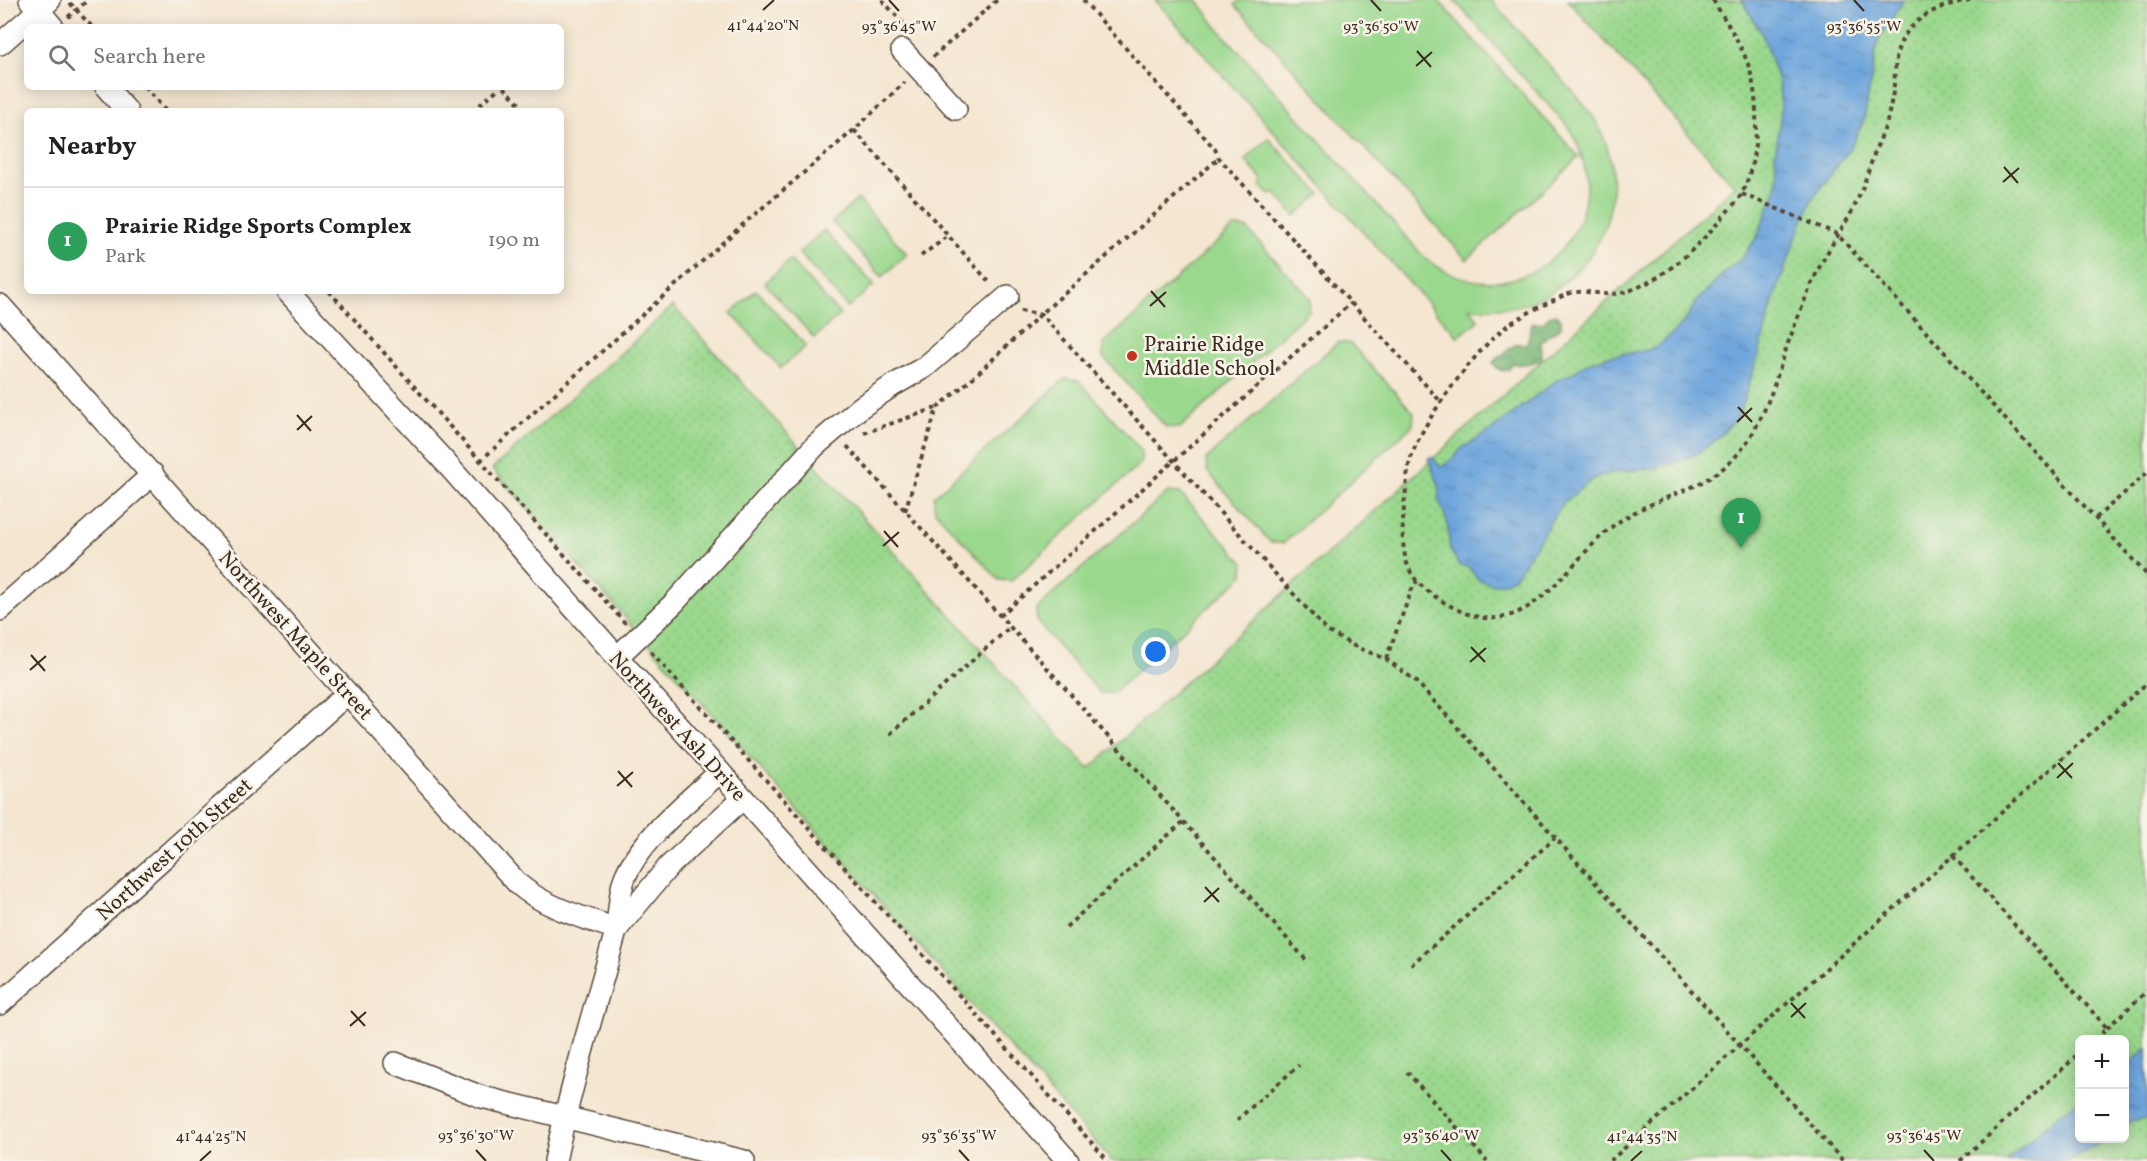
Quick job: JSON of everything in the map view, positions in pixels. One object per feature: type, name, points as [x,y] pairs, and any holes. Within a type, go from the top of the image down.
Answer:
[{"type":"street","points":[[0,44],[39,3],[58,24]]},
{"type":"street","points":[[902,50],[956,109]]},
{"type":"street","points":[[109,90],[124,108]]},
{"type":"street","name":"Northwest Ash Drive","points":[[290,294],[445,462],[1068,1161]]},
{"type":"street","points":[[617,657],[674,603],[815,446],[861,407],[925,367],[1006,297]]},
{"type":"street","name":"Northwest Maple Street","points":[[0,305],[524,889],[549,905],[617,929]]},
{"type":"street","points":[[0,610],[153,474]]},
{"type":"street","name":"Northwest 10th Street","points":[[0,1004],[347,694]]},
{"type":"street","points":[[555,1161],[564,1116],[617,929],[625,877],[646,843],[720,772]]},
{"type":"street","points":[[617,929],[668,867],[743,798]]},
{"type":"street","points":[[395,1063],[482,1097],[744,1161]]},
{"type":"path","points":[[67,0],[89,24]]},
{"type":"path","points":[[58,24],[88,0]]},
{"type":"path","points":[[480,461],[748,220],[854,130],[997,0]]},
{"type":"path","points":[[1083,0],[1215,149],[1219,158],[1442,403]]},
{"type":"path","points":[[1713,0],[1737,40],[1749,68],[1754,93],[1756,112],[1754,155],[1742,194],[1698,245],[1653,279],[1623,293],[1581,291],[1567,295],[1511,323],[1491,340],[1442,403],[1423,431],[1411,456],[1407,480],[1404,534],[1406,561],[1417,581],[1443,601],[1476,617],[1495,620],[1516,615],[1552,587],[1598,538],[1620,520],[1710,480],[1736,457],[1756,427],[1771,393],[1816,273],[1857,200],[1886,124],[1894,83],[1894,62],[1903,37],[1916,21],[1930,12],[1970,0]]},
{"type":"path","points":[[148,90],[163,108]]},
{"type":"path","points":[[476,108],[498,90]]},
{"type":"path","points":[[505,90],[523,108]]},
{"type":"path","points":[[854,130],[948,236],[1006,297],[1015,310],[1041,314],[1328,631],[1356,647],[1386,659],[1416,681],[1843,1161]]},
{"type":"path","points":[[904,511],[937,408],[1219,158]]},
{"type":"path","points":[[1742,194],[1837,234],[2147,575]]},
{"type":"path","points":[[921,256],[948,236]]},
{"type":"path","points":[[332,294],[1108,1161]]},
{"type":"path","points":[[1000,616],[1351,303]]},
{"type":"path","points":[[844,442],[1306,960]]},
{"type":"path","points":[[2096,518],[2147,473]]},
{"type":"path","points":[[1386,659],[1417,581]]},
{"type":"path","points":[[890,734],[1010,627]]},
{"type":"path","points":[[1610,1161],[2147,683]]},
{"type":"path","points":[[1066,927],[1184,822]]},
{"type":"path","points":[[1411,965],[1555,838]]},
{"type":"path","points":[[1953,856],[2107,1028]]},
{"type":"path","points":[[2100,1035],[2147,990]]},
{"type":"path","points":[[1960,1161],[2075,1057]]},
{"type":"path","points":[[1237,1120],[1299,1065]]},
{"type":"path","points":[[1407,1072],[1487,1161]]},
{"type":"green space","points":[[1155,0],[1197,0],[1216,26],[1425,258],[1460,277],[1495,282],[1527,274],[1554,257],[1574,231],[1585,200],[1584,165],[1569,128],[1454,0],[1491,0],[1579,98],[1598,125],[1606,143],[1612,180],[1608,218],[1601,236],[1579,268],[1555,290],[1529,303],[1516,306],[1469,308],[1479,320],[1458,337]]},
{"type":"green space","points":[[1240,0],[1438,0],[1579,157],[1467,260],[1235,5]]},
{"type":"green space","points":[[1568,0],[2147,0],[2147,1161],[1112,1161],[492,469],[673,306],[1089,769],[1735,186]]},
{"type":"green space","points":[[1268,138],[1320,194],[1295,216],[1274,192],[1270,195],[1260,185],[1263,181],[1245,160]]},
{"type":"green space","points":[[858,199],[907,254],[882,277],[832,222]]},
{"type":"green space","points":[[1234,227],[1246,228],[1310,298],[1309,311],[1180,428],[1166,427],[1103,357],[1103,344]]},
{"type":"green space","points":[[824,230],[874,285],[848,308],[799,253]]},
{"type":"green space","points":[[790,260],[840,315],[814,338],[765,283]]},
{"type":"green space","points":[[756,290],[806,346],[781,368],[731,313]]},
{"type":"green space","points":[[1557,314],[1561,320],[1561,327],[1540,344],[1542,359],[1527,364],[1512,363],[1509,369],[1504,371],[1498,369],[1493,363],[1495,360],[1516,344],[1526,344],[1533,323],[1544,323],[1549,316]]},
{"type":"green space","points":[[1338,342],[1350,343],[1414,413],[1413,425],[1284,543],[1270,542],[1207,471],[1206,459]]},
{"type":"green space","points":[[1065,379],[1079,381],[1141,450],[1141,463],[1011,581],[999,580],[935,511],[934,496]]},
{"type":"green space","points":[[1168,492],[1180,493],[1244,563],[1243,576],[1113,693],[1100,693],[1037,622],[1036,609]]},
{"type":"water","points":[[1742,0],[1904,0],[1878,40],[1864,120],[1850,149],[1812,199],[1795,241],[1773,301],[1759,354],[1738,417],[1714,442],[1696,454],[1656,468],[1599,476],[1562,504],[1514,577],[1504,583],[1492,584],[1479,580],[1468,567],[1459,565],[1450,550],[1447,521],[1438,498],[1440,488],[1428,458],[1432,457],[1441,467],[1462,448],[1490,431],[1557,380],[1573,373],[1583,365],[1609,356],[1657,347],[1678,328],[1696,302],[1742,258],[1757,237],[1776,190],[1775,157],[1781,111],[1780,95],[1778,81],[1763,36]]},
{"type":"water","points":[[2147,1048],[2147,1118],[2129,1122],[2129,1089],[2129,1064]]},
{"type":"water","points":[[2075,1104],[2075,1143],[2102,1143],[2067,1161],[2006,1161],[2056,1117]]},
{"type":"place","name":"Prairie Ridge Middle School","points":[[1132,356]]},
{"type":"place","name":"Prairie Ridge Sports Complex","points":[[1741,548]]}]
